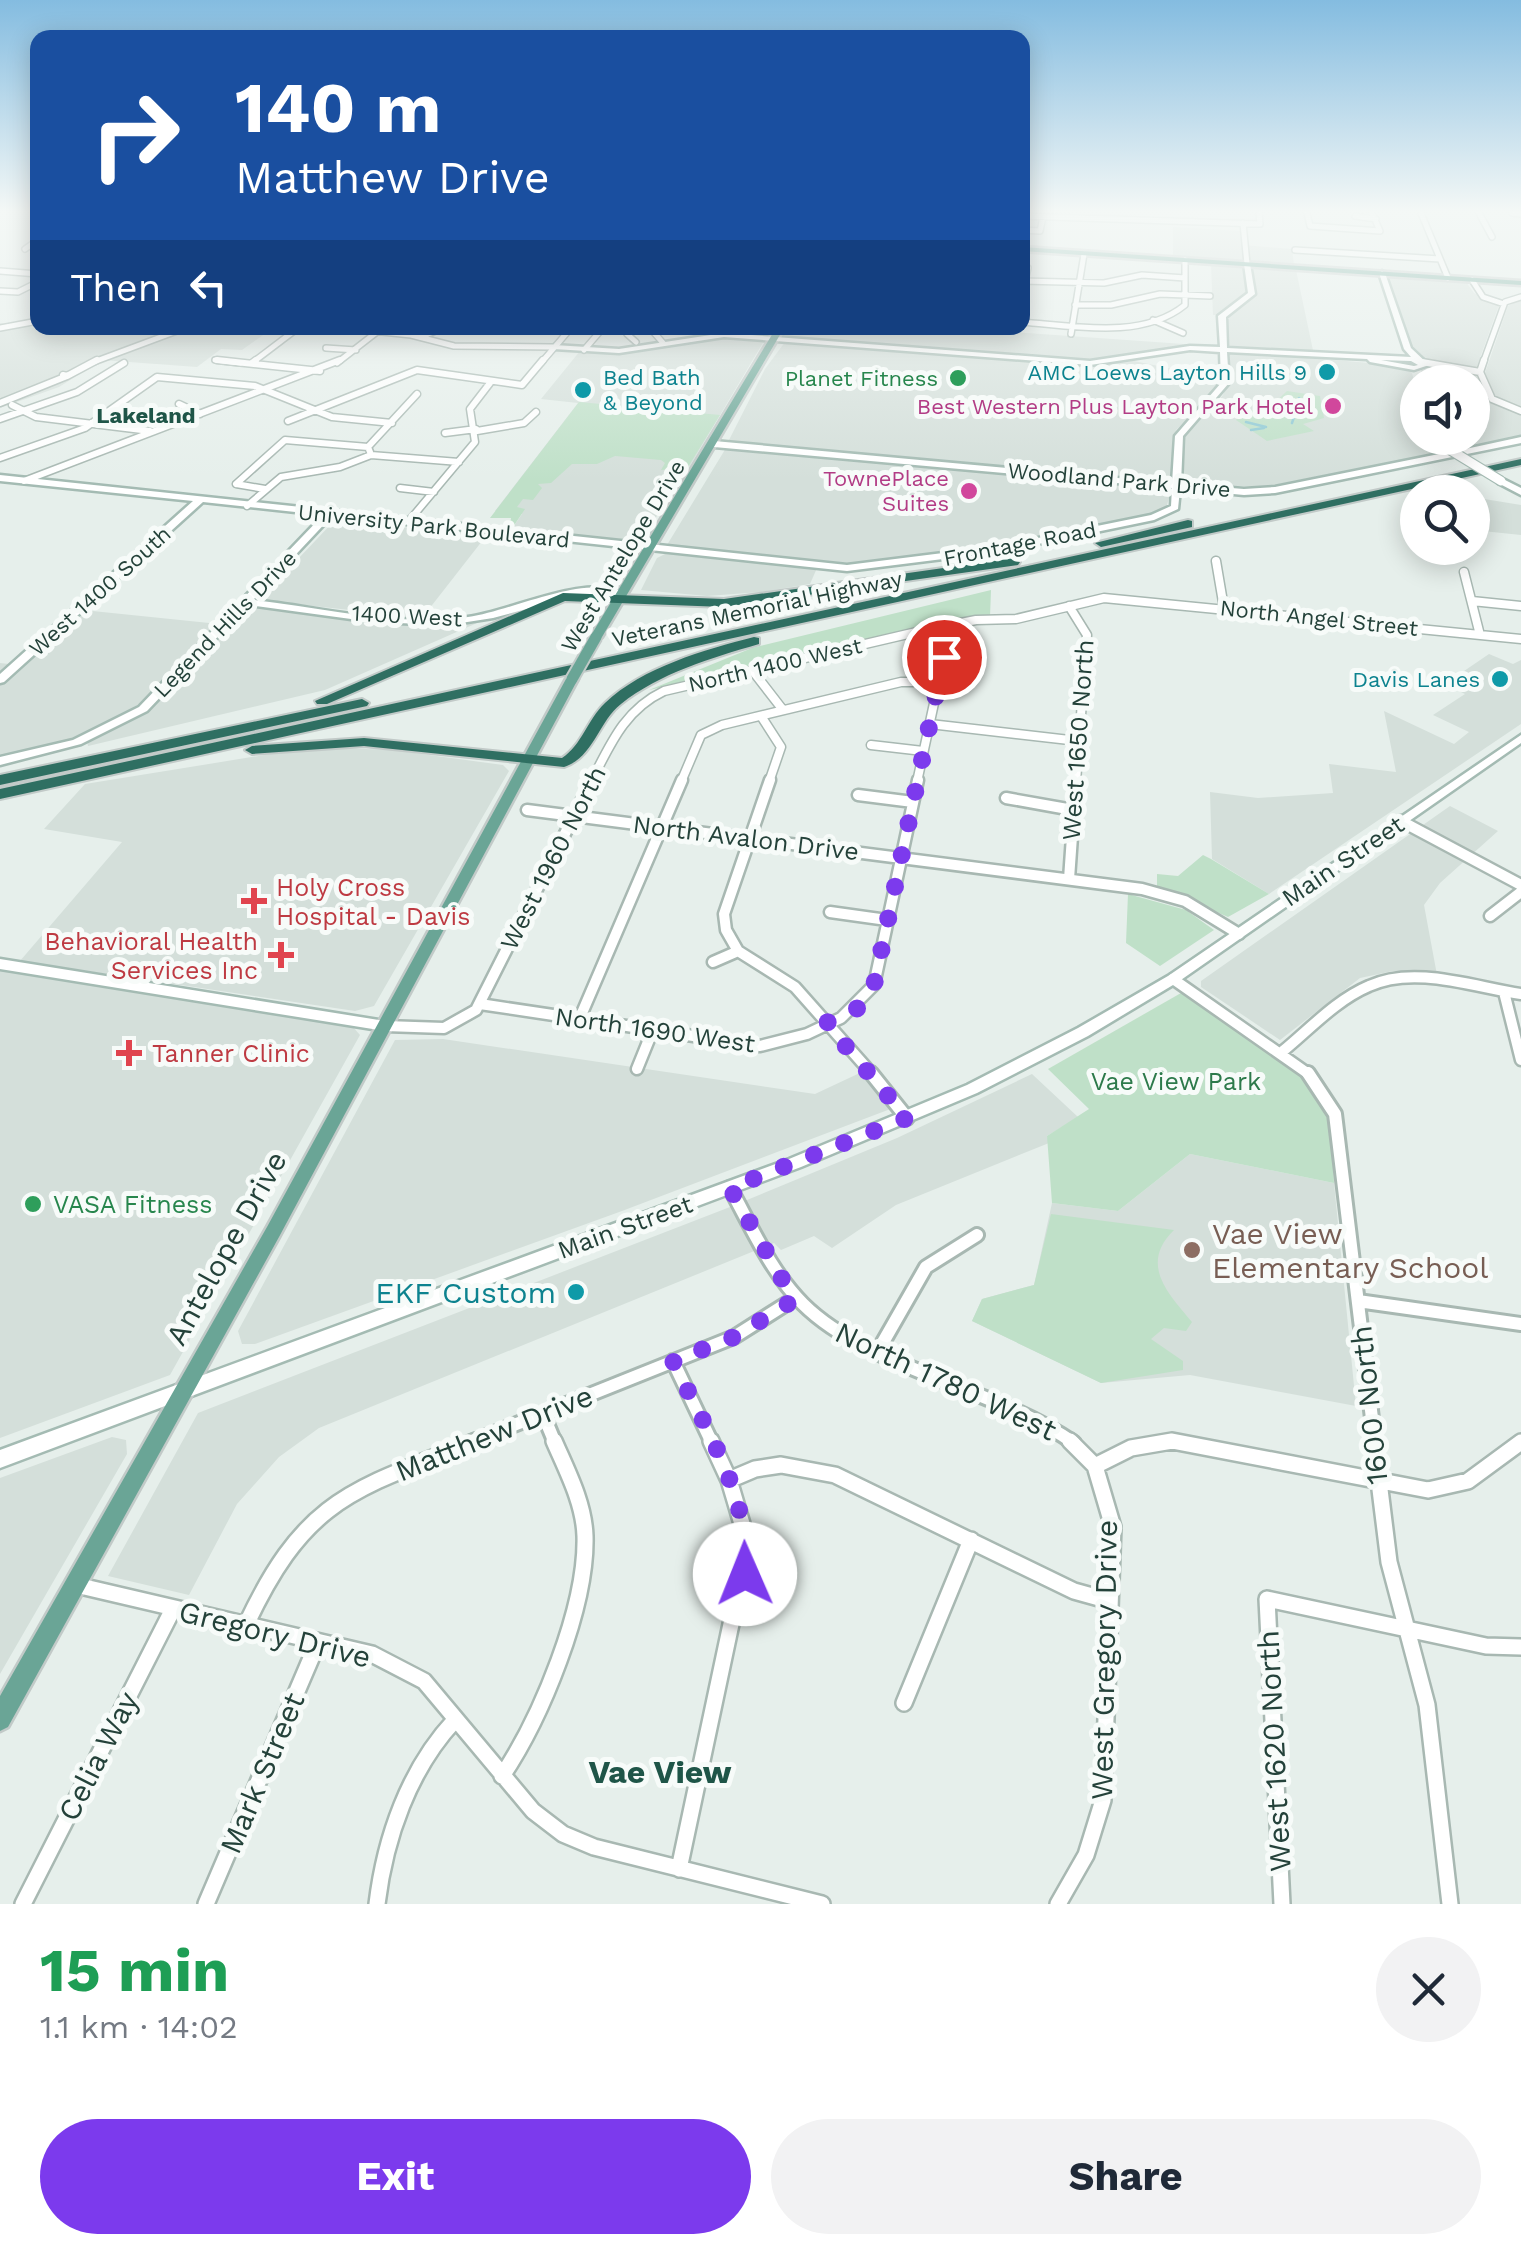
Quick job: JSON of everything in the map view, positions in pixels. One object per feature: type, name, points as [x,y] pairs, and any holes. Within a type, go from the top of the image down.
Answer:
[{"type":"highway","name":"Veterans Memorial Highway","points":[[0,777],[1521,452]]},
{"type":"highway","name":"Veterans Memorial Highway","points":[[0,794],[1521,462]]},
{"type":"highway","points":[[0,794],[315,743],[388,743],[529,761],[571,761],[598,718],[620,698],[722,651],[799,628],[1161,542]]},
{"type":"highway","points":[[0,777],[319,702],[372,683],[550,600],[580,595],[718,604],[1014,562]]},
{"type":"main road","name":"West Antelope Drive","points":[[504,807],[619,596],[714,444],[775,335]]},
{"type":"main road","name":"Antelope Drive","points":[[0,1719],[504,807]]},
{"type":"street","points":[[1071,334],[1075,302]]},
{"type":"street","points":[[1075,305],[1119,302]]},
{"type":"street","points":[[1030,322],[1115,327],[1183,309],[1184,302]]},
{"type":"street","points":[[1176,486],[1178,436],[1222,388],[1222,316],[1241,302]]},
{"type":"street","points":[[1392,302],[1408,349],[1422,364]]},
{"type":"street","points":[[1498,302],[1509,302]]},
{"type":"street","points":[[1482,365],[1504,304]]},
{"type":"street","points":[[1152,320],[1183,332]]},
{"type":"street","points":[[0,328],[30,322]]},
{"type":"street","points":[[0,403],[92,362],[166,335]]},
{"type":"street","points":[[252,363],[289,335]]},
{"type":"street","points":[[24,481],[321,371],[374,335]]},
{"type":"street","points":[[409,335],[454,346],[626,350],[714,335],[1090,363],[1126,360],[1178,348],[1224,349],[1430,365]]},
{"type":"street","points":[[420,337],[425,335]]},
{"type":"street","points":[[288,422],[417,370],[522,385],[564,335]]},
{"type":"street","points":[[584,350],[599,335]]},
{"type":"street","points":[[628,335],[636,342]]},
{"type":"street","points":[[656,335],[663,343]]},
{"type":"street","points":[[484,356],[488,345]]},
{"type":"street","points":[[326,348],[356,350]]},
{"type":"street","points":[[1404,363],[1408,349]]},
{"type":"street","points":[[215,360],[321,371]]},
{"type":"street","points":[[0,420],[77,392],[124,362]]},
{"type":"street","points":[[1404,363],[1417,377],[1422,364]]},
{"type":"street","points":[[0,458],[94,422],[157,377],[268,390],[338,418],[392,423]]},
{"type":"street","points":[[408,522],[475,442],[477,430],[470,409],[490,383]]},
{"type":"street","points":[[247,506],[265,488],[291,474],[340,467],[369,451],[417,394]]},
{"type":"street","points":[[1490,397],[1521,410]]},
{"type":"street","points":[[12,404],[24,412],[151,432]]},
{"type":"street","points":[[179,404],[201,414]]},
{"type":"street","points":[[445,433],[524,423],[536,412]]},
{"type":"street","points":[[265,488],[236,484],[285,440],[460,462]]},
{"type":"street","name":"Woodland Park Drive","points":[[1490,445],[1521,440]]},
{"type":"street","name":"Woodland Park Drive","points":[[714,444],[1176,486],[1276,490],[1433,455]]},
{"type":"street","points":[[0,448],[11,454]]},
{"type":"street","points":[[1452,455],[1521,492]]},
{"type":"street","name":"University Park Boulevard","points":[[0,478],[869,568]]},
{"type":"street","name":"Frontage Road","points":[[869,568],[1009,548],[1168,512],[1176,503],[1176,486]]},
{"type":"street","points":[[400,488],[434,492]]},
{"type":"street","name":"West 1400 South","points":[[0,680],[199,501]]},
{"type":"street","name":"Legend Hills Drive","points":[[0,760],[77,742],[132,716],[157,697],[329,514]]},
{"type":"street","points":[[1216,561],[1221,570],[1224,608]]},
{"type":"street","points":[[1464,572],[1480,634]]},
{"type":"street","name":"1400 West","points":[[248,602],[445,622],[502,614],[566,591],[619,596]]},
{"type":"street","name":"North Angel Street","points":[[1104,598],[1521,638]]},
{"type":"street","name":"North 1400 West","points":[[628,714],[664,691],[925,630],[976,620],[1016,619],[1104,598]]},
{"type":"street","points":[[1472,601],[1521,606]]},
{"type":"street","name":"West 1650 North","points":[[1068,879],[1088,635],[1069,606]]},
{"type":"street","name":"North 1690 West","points":[[480,1004],[760,1046],[858,1008],[869,997],[888,920],[938,682],[943,651],[925,630]]},
{"type":"street","points":[[752,670],[783,710]]},
{"type":"street","points":[[579,1020],[701,736],[783,710],[912,680],[938,682]]},
{"type":"street","name":"West 1960 North","points":[[480,1004],[573,815],[628,714]]},
{"type":"street","points":[[761,716],[782,747],[724,914],[727,938],[736,952],[796,988],[907,1118]]},
{"type":"street","points":[[930,724],[1078,741]]},
{"type":"street","name":"Main Street","points":[[0,1459],[730,1188],[907,1118],[1083,1032],[1173,979],[1521,738]]},
{"type":"street","points":[[871,745],[924,751]]},
{"type":"street","points":[[858,795],[913,802]]},
{"type":"street","points":[[1006,798],[1073,810]]},
{"type":"street","name":"North Avalon Drive","points":[[528,810],[1142,889],[1185,901],[1239,934]]},
{"type":"street","points":[[1402,821],[1521,889],[1490,916]]},
{"type":"street","points":[[830,912],[888,920]]},
{"type":"street","points":[[713,962],[736,952]]},
{"type":"street","points":[[0,964],[385,1026],[442,1029],[464,1020],[480,1004]]},
{"type":"street","name":"1600 North","points":[[1173,979],[1283,1051],[1316,1082],[1335,1114],[1377,1480],[1389,1562],[1427,1705],[1450,1904]]},
{"type":"street","points":[[1283,1051],[1362,990],[1384,981],[1416,980],[1521,994]]},
{"type":"street","points":[[1504,992],[1521,1060]]},
{"type":"street","points":[[638,1069],[652,1032]]},
{"type":"street","points":[[730,1188],[794,1300]]},
{"type":"street","points":[[878,1351],[926,1263],[948,1247],[977,1234]]},
{"type":"street","name":"North 1780 West","points":[[794,1300],[839,1334],[1042,1420],[1082,1449],[1094,1466]]},
{"type":"street","name":"Matthew Drive","points":[[246,1625],[272,1569],[293,1537],[318,1512],[351,1491],[734,1337],[794,1300]]},
{"type":"street","points":[[1358,1301],[1521,1324]]},
{"type":"street","points":[[673,1361],[729,1480],[748,1544],[745,1574],[679,1869]]},
{"type":"street","points":[[502,1776],[534,1728],[582,1569],[585,1536],[578,1504],[542,1414]]},
{"type":"street","points":[[1094,1466],[1131,1448],[1172,1441],[1428,1490],[1465,1485],[1521,1442]]},
{"type":"street","points":[[729,1480],[766,1466],[806,1466],[971,1540],[1074,1592],[1110,1602]]},
{"type":"street","name":"West Gregory Drive","points":[[1058,1904],[1095,1840],[1103,1800],[1113,1526],[1094,1466]]},
{"type":"street","points":[[904,1704],[971,1540]]},
{"type":"street","name":"Gregory Drive","points":[[75,1585],[372,1654],[424,1682],[532,1811],[563,1834],[594,1848],[822,1904]]},
{"type":"street","name":"West 1620 North","points":[[1282,1904],[1266,1599],[1406,1628]]},
{"type":"street","name":"Celia Way","points":[[23,1904],[173,1608]]},
{"type":"street","points":[[1406,1628],[1486,1646],[1521,1647]]},
{"type":"street","name":"Mark Street","points":[[206,1904],[318,1642]]},
{"type":"street","points":[[377,1904],[388,1854],[420,1763],[455,1720]]},
{"type":"shaded area","points":[[1212,302],[1238,302],[1218,315],[1213,315]]},
{"type":"shaded area","points":[[1245,302],[1303,302],[1314,355],[1228,346],[1226,316]]},
{"type":"shaded area","points":[[1396,302],[1499,305],[1477,365],[1428,363],[1414,355]]},
{"type":"shaded area","points":[[1521,302],[1521,409],[1496,398],[1488,365],[1508,306]]},
{"type":"shaded area","points":[[0,323],[30,327],[30,335],[263,335],[242,350],[221,349],[197,367],[102,360],[59,387],[0,408]]},
{"type":"shaded area","points":[[1030,333],[1198,345],[1090,361],[786,337]]},
{"type":"shaded area","points":[[723,336],[764,341],[672,496],[638,541],[511,530],[522,514],[495,511],[578,403],[541,399],[580,351],[625,352]]},
{"type":"shaded area","points":[[785,342],[1069,363],[1134,361],[1221,379],[1205,403],[1176,430],[1171,479],[1166,482],[728,442],[765,369]]},
{"type":"shaded area","points":[[1228,353],[1400,366],[1400,455],[1427,455],[1263,487],[1181,481],[1183,439],[1223,395],[1229,380]]},
{"type":"shaded area","points":[[1490,400],[1521,412],[1521,438],[1490,445]]},
{"type":"shaded area","points":[[726,448],[1162,488],[1171,492],[1166,508],[1150,515],[1009,545],[868,565],[667,545]]},
{"type":"shaded area","points":[[1490,500],[1521,505],[1521,535],[1490,532]]},
{"type":"shaded area","points":[[335,520],[486,536],[422,618],[259,600]]},
{"type":"shaded area","points":[[667,553],[817,568],[810,584],[761,592],[707,596],[641,590],[657,558]]},
{"type":"shaded area","points":[[251,605],[445,624],[477,623],[325,690],[88,746],[87,741],[156,702]]},
{"type":"shaded area","points":[[73,609],[219,624],[145,700],[114,720],[81,736],[0,757],[0,663],[9,664]]},
{"type":"shaded area","points":[[1489,654],[1513,664],[1521,660],[1521,724],[1269,894],[1212,859],[1210,792],[1258,798],[1333,793],[1329,764],[1396,772],[1384,711],[1454,744],[1469,732],[1433,715],[1465,694],[1445,684]]},
{"type":"shaded area","name":"Holy Cross Hospital - Davis","points":[[314,747],[392,750],[503,765],[509,771],[374,1006],[355,1011],[20,961],[122,842],[44,829],[85,784]]},
{"type":"shaded area","points":[[1450,806],[1498,831],[1440,883],[1424,905],[1437,975],[1393,971],[1360,978],[1280,1040],[1201,987],[1201,981]]},
{"type":"shaded area","points":[[0,969],[353,1027],[360,1035],[170,1375],[0,1438]]},
{"type":"shaded area","points":[[443,1039],[815,1094],[864,1071],[893,1108],[622,1211],[255,1344],[242,1344],[238,1331],[395,1040]]},
{"type":"shaded area","points":[[1032,1074],[1078,1117],[1047,1136],[1049,1143],[896,1205],[832,1248],[814,1236],[781,1250],[774,1243],[319,1428],[279,1457],[237,1504],[189,1595],[108,1576],[198,1413],[730,1207],[897,1138]]},
{"type":"shaded area","name":"Vae View Elementary School","points":[[1190,1154],[1334,1183],[1356,1406],[1190,1375],[1101,1383],[972,1321],[982,1299],[1034,1285],[1052,1203],[1118,1211]]},
{"type":"shaded area","points":[[112,1437],[126,1440],[127,1454],[0,1674],[0,1478]]},
{"type":"green space","points":[[1287,391],[1320,396],[1324,418],[1303,424],[1314,431],[1267,441],[1236,420],[1240,413],[1271,406]]},
{"type":"green space","points":[[579,402],[720,415],[688,467],[661,470],[665,463],[661,460],[615,456],[597,464],[572,464],[551,483],[538,484],[542,488],[533,500],[523,499],[517,507],[525,509],[513,527],[516,530],[489,528],[510,524],[511,518],[490,518]]},
{"type":"green space","points":[[991,590],[990,617],[649,690],[752,648]]},
{"type":"green space","points":[[1203,855],[1269,894],[1228,917],[1157,886],[1157,874],[1178,876]]},
{"type":"green space","points":[[1128,894],[1186,910],[1214,930],[1160,966],[1126,943]]},
{"type":"green space","name":"Vae View Park","points":[[1181,993],[1264,1043],[1302,1074],[1326,1112],[1334,1183],[1190,1154],[1118,1211],[1052,1203],[1047,1136],[1089,1109],[1048,1069]]},
{"type":"green space","points":[[1051,1214],[1174,1230],[1164,1243],[1158,1267],[1167,1290],[1192,1322],[1186,1331],[1164,1328],[1151,1339],[1183,1361],[1183,1370],[1101,1383],[972,1321],[982,1299],[1034,1285]]},
{"type":"waterway","points":[[1292,423],[1295,414],[1291,410],[1302,402],[1299,398]]},
{"type":"waterway","points":[[1246,422],[1266,427]]},
{"type":"waterway","points":[[1251,430],[1264,428]]},
{"type":"place","name":"AMC Loews Layton Hills 9","points":[[1327,372]]},
{"type":"place","name":"Planet Fitness","points":[[958,378]]},
{"type":"place","name":"Bed Bath & Beyond","points":[[583,390]]},
{"type":"place","name":"Best Western Plus Layton Park Hotel","points":[[1333,406]]},
{"type":"place","name":"TownePlace Suites","points":[[969,491]]},
{"type":"place","name":"Davis Lanes","points":[[1500,679]]},
{"type":"place","name":"Holy Cross Hospital - Davis","points":[[254,901]]},
{"type":"place","name":"Behavioral Health Services Inc","points":[[281,955]]},
{"type":"place","name":"Tanner Clinic","points":[[129,1053]]},
{"type":"place","name":"VASA Fitness","points":[[33,1204]]},
{"type":"place","name":"Vae View Elementary School","points":[[1192,1250]]},
{"type":"place","name":"EKF Custom","points":[[576,1292]]},
{"type":"district","name":"Lakeland","points":[[146,415]]},
{"type":"district","name":"Vae View","points":[[660,1772]]},
{"type":"route","points":[[745,1574],[748,1544],[742,1514],[673,1361],[734,1337],[794,1300],[730,1188],[907,1118],[826,1023],[858,1008],[874,985],[944,657]]}]
